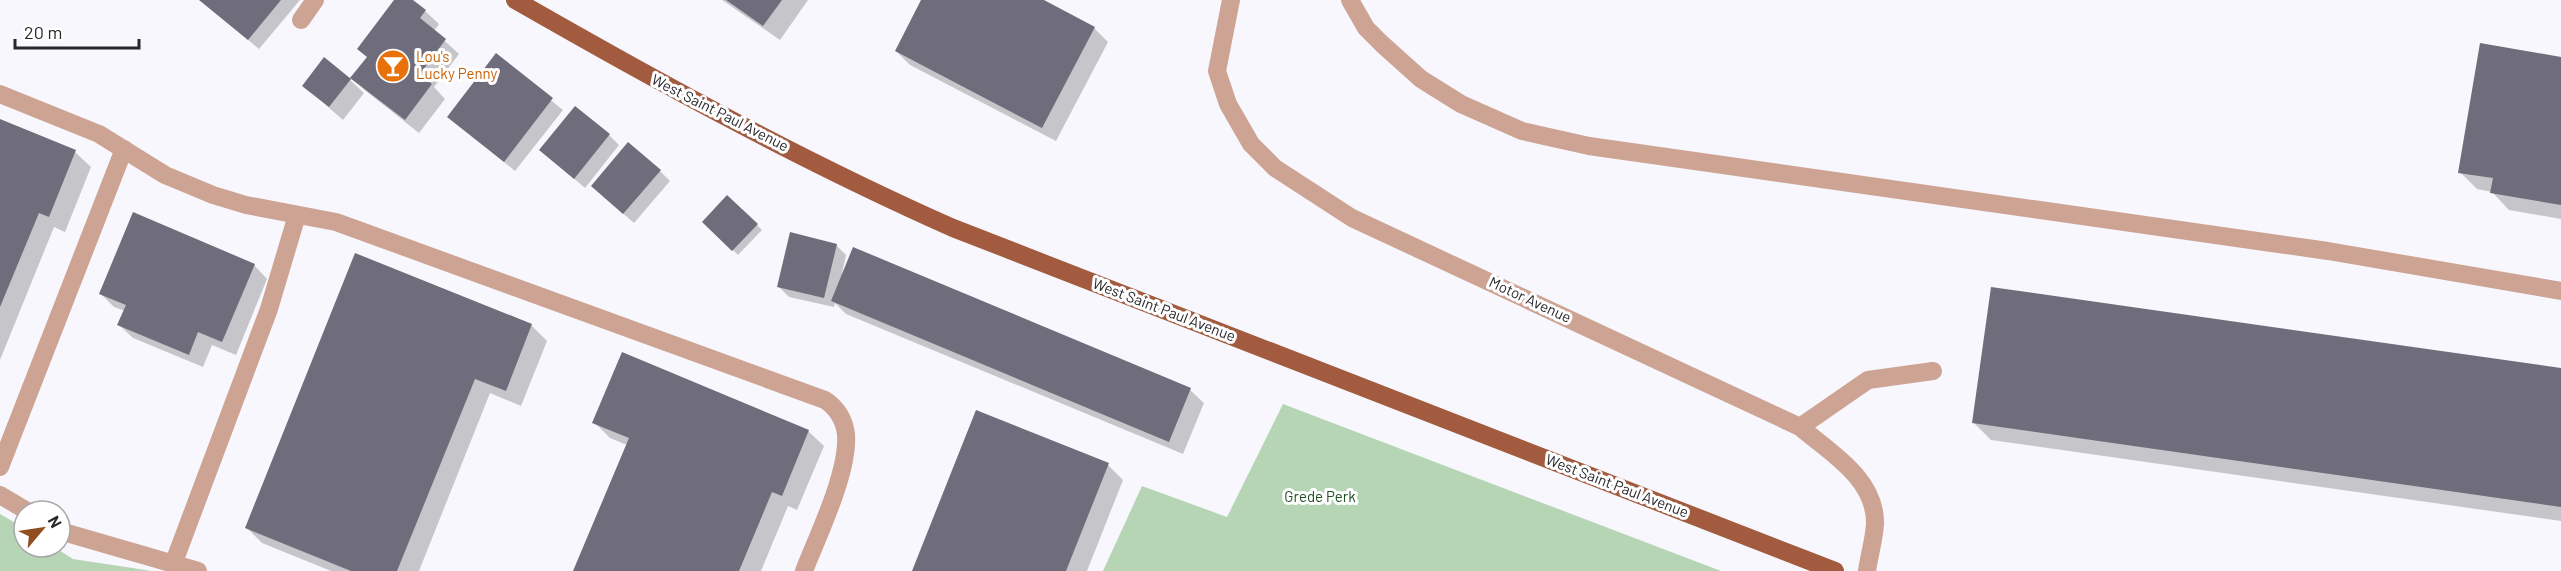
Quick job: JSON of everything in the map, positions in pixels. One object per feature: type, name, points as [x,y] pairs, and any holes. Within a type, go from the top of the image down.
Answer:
[{"type":"main road","name":"West Saint Paul Avenue","points":[[515,0],[650,78],[880,195],[953,228],[1835,571]]},
{"type":"street","points":[[301,20],[315,0]]},
{"type":"street","name":"Motor Avenue","points":[[1231,0],[1216,72],[1228,104],[1251,144],[1275,168],[1352,218],[1800,427],[1860,477],[1874,509],[1875,525],[1867,571]]},
{"type":"street","points":[[1350,0],[1366,28],[1421,79],[1461,104],[1522,131],[1589,146],[2328,251],[2561,291]]},
{"type":"street","points":[[0,94],[99,134],[165,175],[213,195],[246,205],[336,222],[825,400],[835,407],[842,418],[846,434],[844,460],[804,571]]},
{"type":"street","points":[[0,467],[124,149]]},
{"type":"street","points":[[174,562],[269,309],[297,215]]},
{"type":"street","points":[[1800,427],[1868,380],[1933,371]]},
{"type":"street","points":[[72,534],[174,562],[198,571]]},
{"type":"green space","name":"Grede Perk","points":[[1283,404],[1721,571],[1103,571],[1142,486],[1227,517]]},
{"type":"green space","points":[[0,514],[12,521],[12,559],[72,558],[152,571],[0,571]]},
{"type":"building","points":[[199,0],[281,0],[248,40]]},
{"type":"building","name":"Lou's Lucky Penny","points":[[394,0],[413,0],[426,10],[420,18],[446,39],[420,74],[432,84],[405,120],[350,78],[367,57],[357,49]]},
{"type":"building","points":[[726,0],[782,0],[763,26]]},
{"type":"building","points":[[921,0],[1044,0],[1095,27],[1042,128],[895,51]]},
{"type":"building","points":[[2480,43],[2561,57],[2561,205],[2490,193],[2493,178],[2458,173]]},
{"type":"building","points":[[496,53],[553,98],[504,162],[447,117]]},
{"type":"building","points":[[324,57],[351,79],[329,107],[302,86]]},
{"type":"building","points":[[575,106],[610,134],[574,179],[539,150]]},
{"type":"building","points":[[0,119],[76,150],[49,217],[39,213],[0,307]]},
{"type":"building","points":[[628,142],[661,170],[623,214],[591,186]]},
{"type":"building","points":[[727,195],[758,224],[732,251],[702,222]]},
{"type":"building","points":[[133,212],[255,264],[222,342],[198,332],[189,355],[117,325],[126,305],[99,294]]},
{"type":"building","points":[[790,232],[837,244],[824,298],[777,287]]},
{"type":"building","points":[[853,247],[1191,388],[1169,442],[831,301]]},
{"type":"building","points":[[355,253],[532,324],[506,391],[475,379],[397,571],[351,571],[245,528]]},
{"type":"building","points":[[1991,287],[2561,368],[2561,507],[1972,423]]},
{"type":"building","points":[[622,352],[809,430],[782,496],[772,492],[739,571],[573,571],[629,438],[592,423]]},
{"type":"building","points":[[976,410],[1109,463],[1066,571],[912,571]]},
{"type":"place","name":"Lou's Lucky Penny","points":[[393,66]]}]
